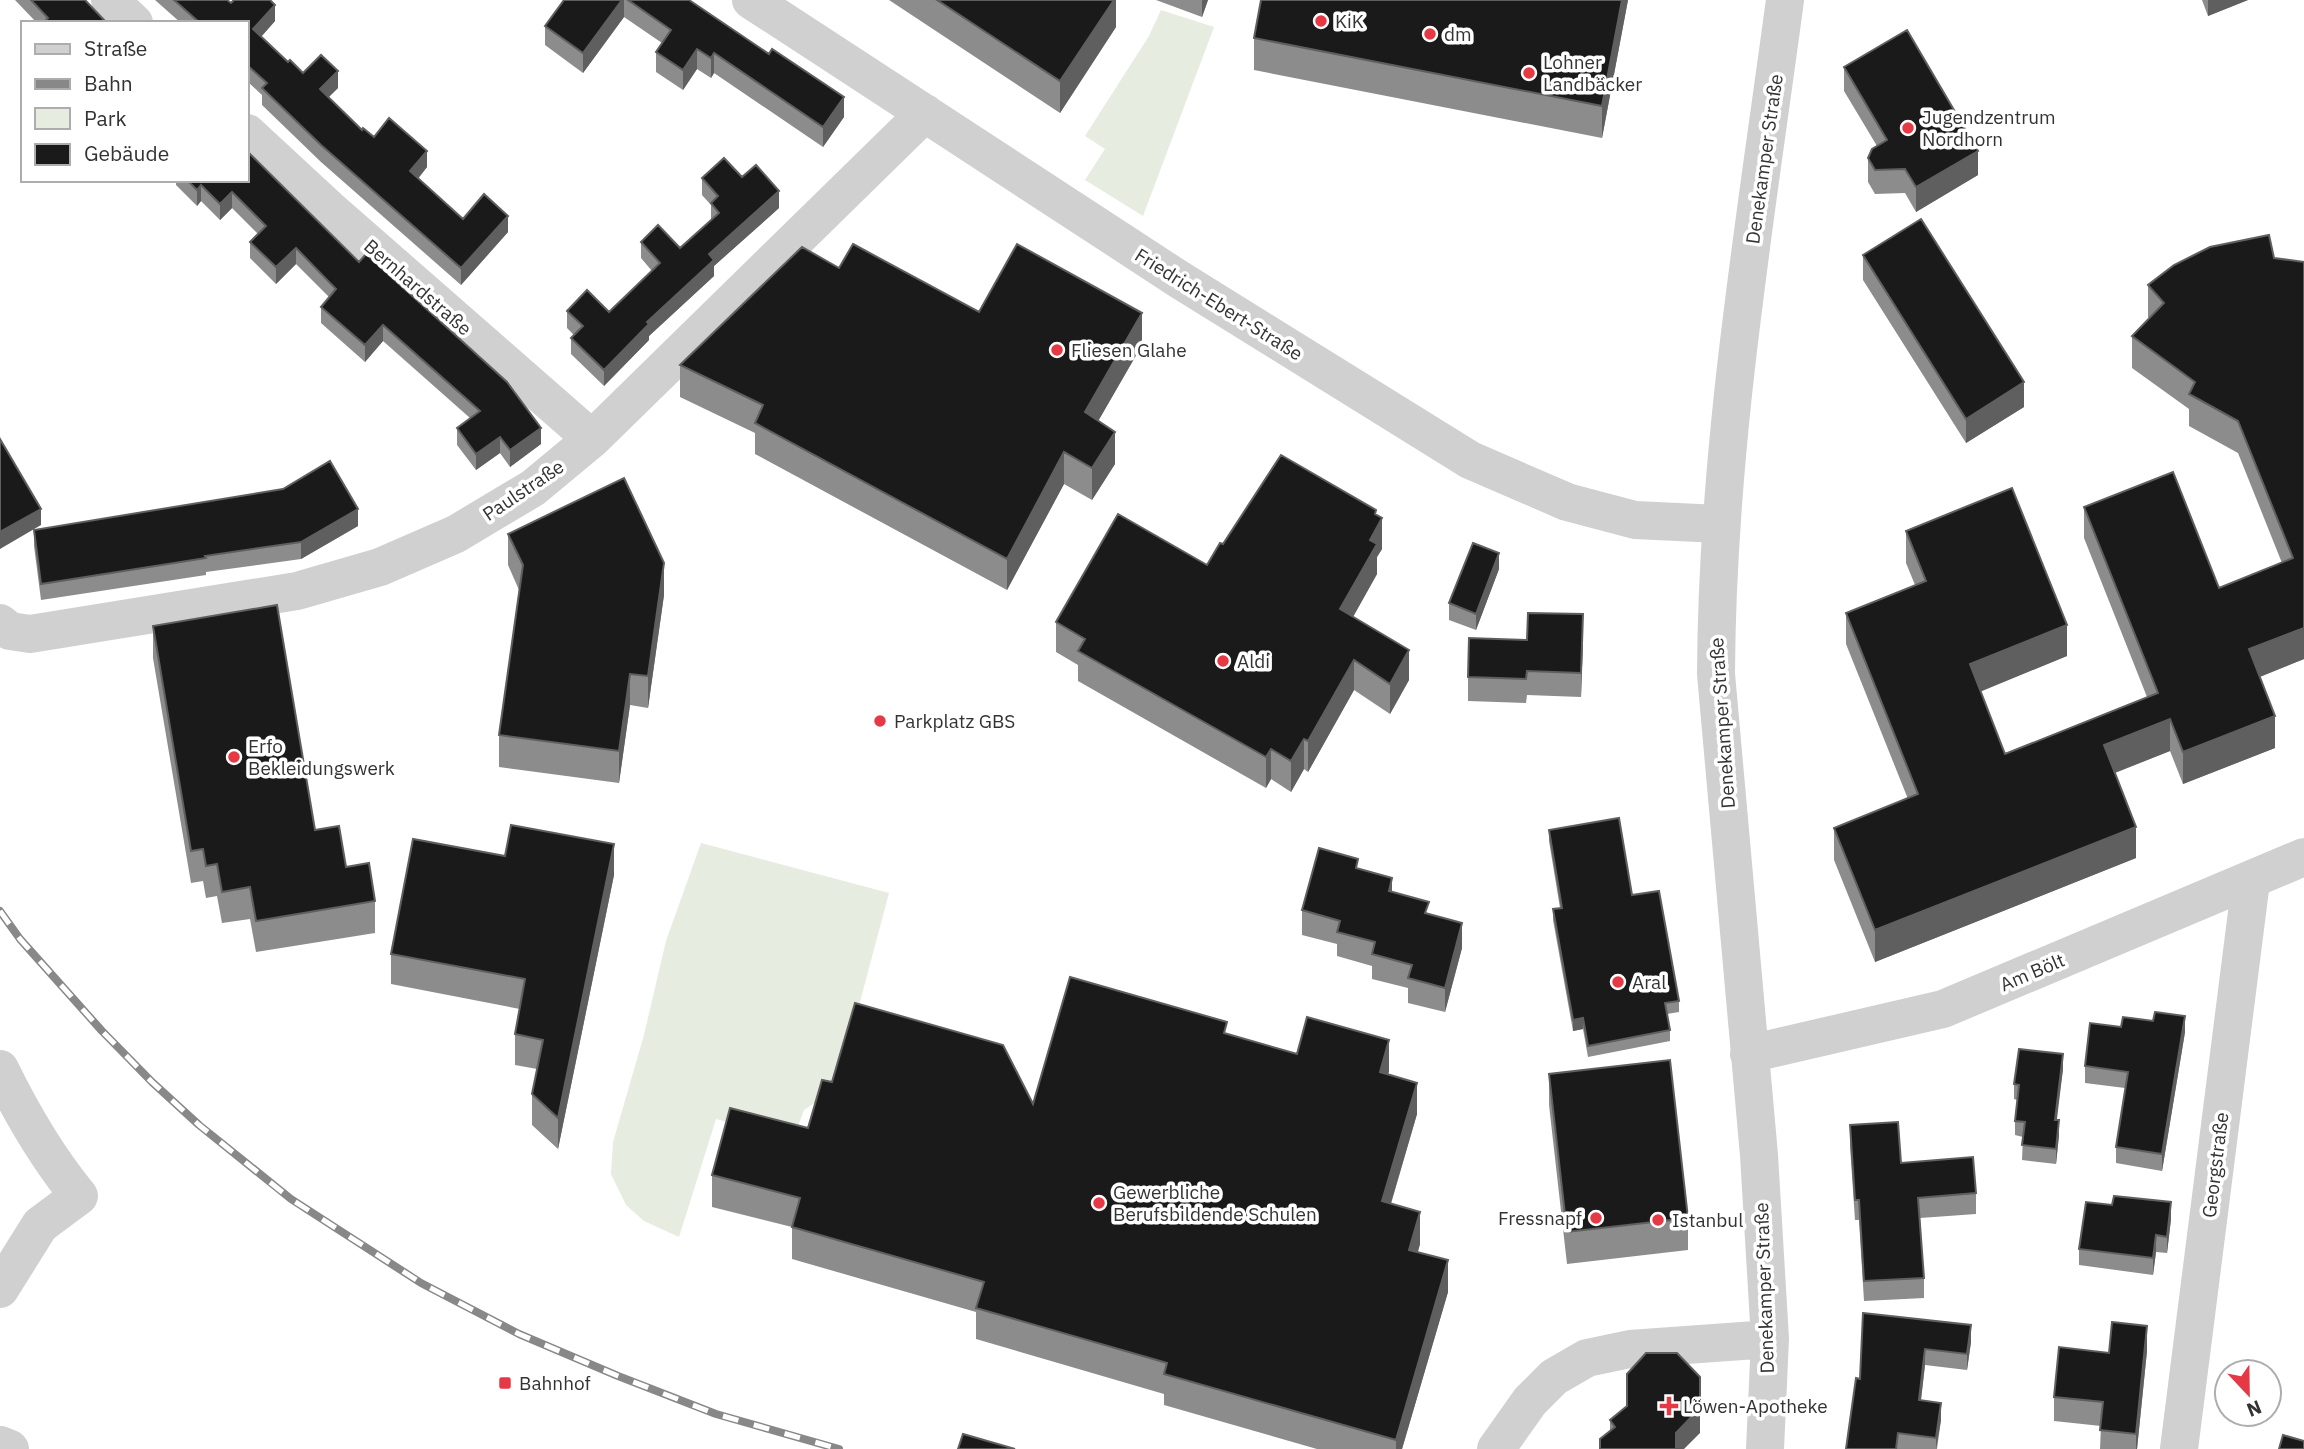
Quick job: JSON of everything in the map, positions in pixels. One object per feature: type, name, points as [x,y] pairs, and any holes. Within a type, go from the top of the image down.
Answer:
[{"type":"street","points":[[110,0],[132,21]]},
{"type":"street","name":"Friedrich-Ebert-Straße","points":[[751,0],[1180,280],[1470,460],[1567,502],[1635,520],[1720,524]]},
{"type":"street","name":"Denekamper Straße","points":[[1765,1449],[1770,1339],[1759,1155],[1716,674],[1716,607],[1727,433],[1785,0]]},
{"type":"street","name":"Paulstraße","points":[[0,623],[10,631],[30,634],[297,591],[380,567],[456,534],[533,488],[592,439],[925,113]]},
{"type":"street","name":"Bernhardstraße","points":[[248,134],[328,208],[592,439]]},
{"type":"street","name":"Am Bölt","points":[[1749,1054],[1943,1009],[2304,857]]},
{"type":"street","name":"Georgstraße","points":[[2179,1449],[2251,881]]},
{"type":"street","points":[[0,1069],[52,1163],[79,1196],[40,1226],[0,1289]]},
{"type":"street","points":[[1496,1449],[1530,1401],[1554,1377],[1587,1358],[1630,1349],[1770,1339]]},
{"type":"street","points":[[0,1445],[10,1449]]},
{"type":"green space","points":[[1161,10],[1214,27],[1143,216],[1085,180],[1105,149],[1085,136],[1149,36]]},
{"type":"green space","points":[[701,843],[889,893],[837,1088],[804,1110],[793,1140],[716,1119],[679,1237],[644,1221],[626,1205],[611,1174],[613,1142],[644,1035],[666,941]]},
{"type":"building","points":[[31,0],[85,0],[105,21],[45,21],[48,18]]},
{"type":"building","points":[[174,0],[227,0],[231,3],[234,0],[270,0],[275,5],[253,29],[303,73],[321,55],[338,71],[320,89],[362,130],[363,128],[374,137],[389,118],[427,151],[410,171],[463,219],[484,194],[508,216],[461,268],[321,145],[262,88],[267,83],[248,66],[248,21],[198,21]]},
{"type":"building","points":[[564,0],[622,0],[583,53],[545,26]]},
{"type":"building","points":[[628,0],[689,0],[769,54],[772,49],[844,97],[823,127],[714,53],[711,58],[697,49],[683,70],[656,52],[671,30]]},
{"type":"building","points":[[937,0],[1114,0],[1060,81]]},
{"type":"building","points":[[1261,0],[1622,0],[1602,106],[1254,38]]},
{"type":"building","name":"Jugendzentrum Nordhorn","points":[[1907,30],[1978,151],[1916,187],[1905,169],[1875,170],[1868,158],[1872,149],[1887,140],[1844,67]]},
{"type":"building","points":[[248,152],[359,262],[366,254],[507,382],[541,428],[510,450],[500,437],[476,454],[457,428],[480,411],[383,325],[365,345],[321,307],[336,289],[296,248],[276,267],[250,242],[266,226],[232,192],[220,204],[201,185],[197,190],[189,182],[248,182]]},
{"type":"building","points":[[724,158],[742,177],[756,165],[779,191],[709,254],[714,260],[647,322],[649,324],[604,370],[571,338],[583,326],[567,311],[587,290],[609,312],[660,263],[641,242],[658,225],[680,248],[719,213],[711,203],[718,196],[702,178]]},
{"type":"building","points":[[1921,219],[2024,382],[1966,419],[1863,255]]},
{"type":"building","points":[[2269,235],[2274,258],[2304,262],[2304,628],[2249,649],[2275,716],[2183,752],[2170,719],[2104,745],[2136,827],[1875,930],[1834,828],[1918,794],[1846,613],[1926,581],[1906,531],[2012,488],[2067,625],[1970,664],[2005,754],[2158,693],[2084,507],[2173,472],[2219,588],[2293,558],[2238,421],[2189,394],[2195,382],[2132,336],[2164,303],[2148,285],[2174,265],[2210,247]]},
{"type":"building","points":[[853,244],[979,312],[1017,244],[1142,313],[1085,412],[1115,432],[1092,468],[1064,452],[1007,559],[755,423],[763,405],[680,365],[802,247],[839,268]]},
{"type":"building","points":[[0,439],[41,509],[0,532]]},
{"type":"building","points":[[1281,455],[1376,510],[1375,514],[1382,518],[1370,540],[1377,544],[1340,609],[1409,650],[1390,684],[1354,660],[1308,741],[1304,739],[1291,761],[1271,749],[1266,757],[1078,651],[1085,639],[1056,622],[1118,514],[1207,565]]},
{"type":"building","points":[[330,461],[358,509],[301,542],[41,584],[34,530],[283,489]]},
{"type":"building","points":[[624,478],[664,563],[648,676],[630,674],[619,751],[499,735],[523,565],[508,534]]},
{"type":"building","points":[[1473,543],[1499,553],[1476,614],[1449,603]]},
{"type":"building","name":"Erfo Bekleidungswerk","points":[[277,605],[315,830],[339,826],[346,867],[369,863],[375,901],[256,921],[250,887],[222,892],[217,864],[206,866],[203,849],[191,851],[153,626]]},
{"type":"building","points":[[1528,613],[1583,614],[1581,673],[1527,671],[1526,679],[1468,677],[1469,638],[1527,640]]},
{"type":"building","points":[[1619,818],[1632,895],[1659,891],[1679,1001],[1665,1003],[1670,1030],[1588,1046],[1583,1018],[1573,1020],[1553,909],[1562,908],[1549,830]]},
{"type":"building","points":[[511,825],[614,844],[558,1118],[532,1094],[543,1040],[515,1034],[525,979],[391,954],[413,839],[505,856]]},
{"type":"building","points":[[1319,848],[1358,859],[1356,868],[1392,878],[1389,891],[1429,902],[1425,913],[1462,923],[1445,988],[1408,978],[1412,965],[1372,954],[1375,942],[1337,932],[1340,921],[1302,910]]},
{"type":"building","name":"Gewerbliche Berufsbildende Schulen","points":[[1070,977],[1227,1022],[1224,1033],[1297,1054],[1307,1017],[1389,1040],[1380,1072],[1417,1083],[1382,1201],[1420,1212],[1409,1250],[1448,1260],[1396,1440],[1164,1374],[1167,1363],[976,1308],[984,1282],[792,1227],[800,1198],[712,1175],[730,1108],[808,1128],[822,1080],[832,1082],[855,1003],[1003,1045],[1033,1104]]},
{"type":"building","points":[[2155,1012],[2185,1016],[2162,1154],[2116,1147],[2128,1072],[2085,1066],[2090,1023],[2121,1027],[2123,1017],[2153,1021]]},
{"type":"building","points":[[2019,1049],[2063,1054],[2055,1120],[2059,1120],[2056,1149],[2022,1145],[2025,1122],[2015,1121],[2019,1085],[2014,1084]]},
{"type":"building","points":[[1670,1060],[1688,1218],[1567,1232],[1549,1074]]},
{"type":"building","points":[[1898,1122],[1901,1163],[1973,1157],[1976,1193],[1918,1198],[1924,1278],[1864,1281],[1859,1200],[1855,1200],[1850,1125]]},
{"type":"building","points":[[2114,1196],[2171,1202],[2167,1237],[2156,1235],[2153,1258],[2079,1249],[2086,1202],[2112,1205]]},
{"type":"building","points":[[1863,1313],[1971,1325],[1967,1354],[1925,1349],[1919,1400],[1941,1403],[1936,1438],[1898,1433],[1896,1449],[1846,1449],[1856,1378],[1860,1379]]},
{"type":"building","points":[[2112,1322],[2147,1326],[2136,1434],[2100,1430],[2103,1402],[2054,1397],[2059,1347],[2109,1353]]},
{"type":"building","points":[[1646,1353],[1677,1353],[1700,1377],[1700,1408],[1676,1433],[1676,1449],[1600,1449],[1600,1439],[1615,1427],[1610,1420],[1627,1406],[1627,1374]]},
{"type":"building","points":[[963,1434],[1015,1449],[958,1449]]},
{"type":"building","points":[[2283,1435],[2304,1441],[2304,1449],[2279,1449]]},
{"type":"railway","points":[[0,911],[20,939],[102,1031],[199,1125],[291,1199],[421,1283],[519,1334],[618,1376],[716,1414],[839,1449]]},
{"type":"place","name":"KiK","points":[[1321,21]]},
{"type":"place","name":"dm","points":[[1430,34]]},
{"type":"place","name":"Lohner Landbäcker","points":[[1529,73]]},
{"type":"place","name":"Jugendzentrum Nordhorn","points":[[1908,128]]},
{"type":"place","name":"Fliesen Glahe","points":[[1057,350]]},
{"type":"place","name":"Aldi","points":[[1223,661]]},
{"type":"place","name":"Parkplatz GBS","points":[[880,721]]},
{"type":"place","name":"Erfo Bekleidungswerk","points":[[234,757]]},
{"type":"place","name":"Aral","points":[[1618,982]]},
{"type":"place","name":"Gewerbliche Berufsbildende Schulen","points":[[1099,1203]]},
{"type":"place","name":"Fressnapf","points":[[1596,1218]]},
{"type":"place","name":"Istanbul","points":[[1658,1220]]},
{"type":"place","name":"Bahnhof","points":[[505,1383]]},
{"type":"place","name":"Löwen-Apotheke","points":[[1669,1406]]}]
